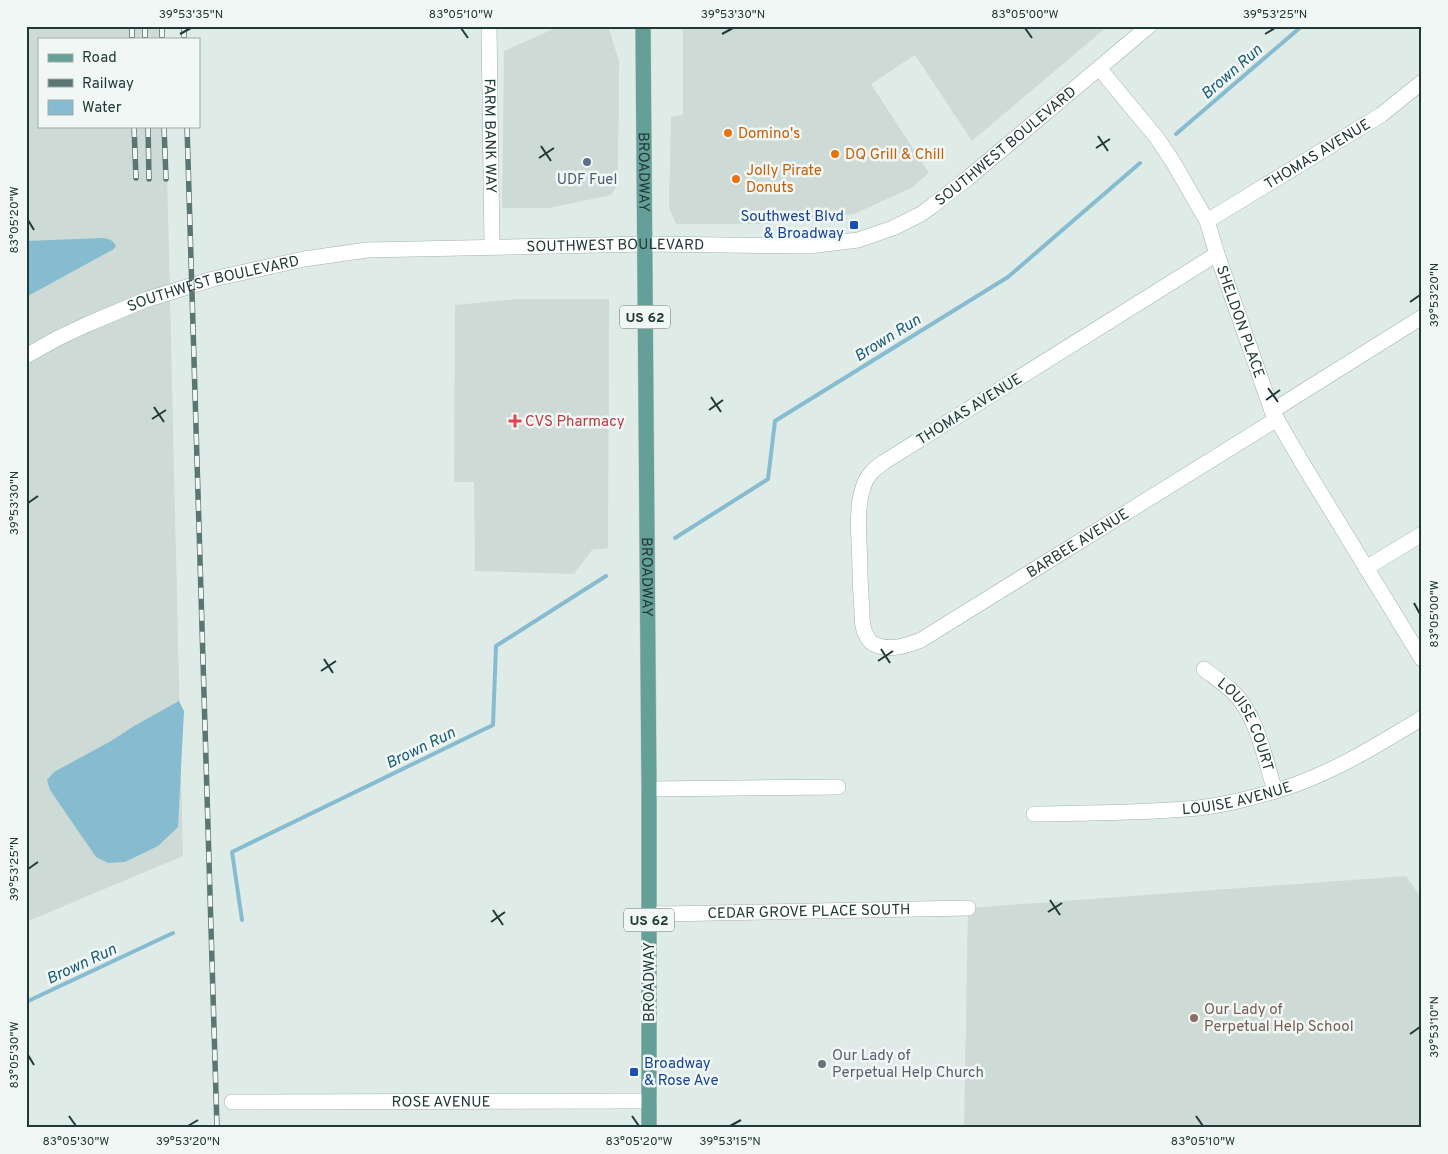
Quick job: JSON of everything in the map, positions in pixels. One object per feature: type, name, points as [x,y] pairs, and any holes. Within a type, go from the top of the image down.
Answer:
[{"type":"main road","name":"BROADWAY","points":[[642,26],[649,789],[649,1128]]},
{"type":"street","name":"FARM BANK WAY","points":[[489,26],[492,247]]},
{"type":"street","name":"SOUTHWEST BOULEVARD","points":[[26,356],[58,338],[145,300],[243,271],[304,258],[367,250],[644,244],[809,246],[858,240],[901,224],[932,206],[1149,26]]},
{"type":"street","name":"SHELDON PLACE","points":[[1099,68],[1157,138],[1207,222],[1275,415],[1422,659]]},
{"type":"street","name":"THOMAS AVENUE","points":[[1207,222],[1381,115],[1422,82]]},
{"type":"street","name":"THOMAS AVENUE","points":[[871,642],[863,626],[860,590],[859,514],[862,488],[874,469],[1217,254]]},
{"type":"street","name":"BARBEE AVENUE","points":[[871,642],[896,648],[921,640],[1275,415],[1422,318]]},
{"type":"street","points":[[1366,568],[1422,534]]},
{"type":"street","name":"LOUISE COURT","points":[[1204,669],[1232,691],[1250,717],[1257,732],[1275,791]]},
{"type":"street","name":"LOUISE AVENUE","points":[[1034,814],[1188,809],[1253,797],[1320,774],[1348,761],[1422,718]]},
{"type":"street","points":[[649,789],[838,787]]},
{"type":"street","name":"CEDAR GROVE PLACE SOUTH","points":[[649,914],[968,908]]},
{"type":"street","name":"ROSE AVENUE","points":[[232,1102],[649,1101]]},
{"type":"shaded area","points":[[26,26],[163,26],[163,38],[38,38],[38,128],[166,128],[183,856],[26,922]]},
{"type":"shaded area","points":[[560,26],[608,26],[619,61],[618,184],[611,195],[549,208],[502,208],[504,51]]},
{"type":"shaded area","points":[[683,26],[1108,26],[972,141],[915,55],[871,84],[929,173],[911,188],[854,214],[765,224],[676,224],[669,208],[671,117],[683,115]]},
{"type":"shaded area","points":[[518,299],[609,299],[608,548],[592,550],[574,574],[475,571],[474,482],[454,482],[455,305]]},
{"type":"shaded area","name":"Our Lady of Perpetual Help School","points":[[1406,876],[1422,899],[1422,1128],[964,1128],[968,908]]},
{"type":"water","points":[[102,238],[113,242],[116,246],[114,249],[26,297],[26,241]]},
{"type":"water","points":[[179,701],[184,711],[178,827],[158,846],[125,862],[108,863],[96,857],[50,790],[47,780],[54,772]]},
{"type":"waterway","name":"Brown Run","points":[[1176,134],[1302,26]]},
{"type":"waterway","name":"Brown Run","points":[[675,538],[768,479],[775,421],[1008,277],[1140,163]]},
{"type":"waterway","name":"Brown Run","points":[[242,920],[232,852],[493,725],[496,646],[606,576]]},
{"type":"waterway","name":"Brown Run","points":[[26,1002],[173,933]]},
{"type":"railway","points":[[132,26],[132,38]]},
{"type":"railway","points":[[145,26],[145,38]]},
{"type":"railway","points":[[162,26],[162,38]]},
{"type":"railway","points":[[184,26],[184,38]]},
{"type":"railway","points":[[134,128],[136,178]]},
{"type":"railway","points":[[148,128],[149,179]]},
{"type":"railway","points":[[164,128],[166,179]]},
{"type":"railway","points":[[187,128],[217,1128]]},
{"type":"place","name":"Domino's","points":[[728,133]]},
{"type":"place","name":"DQ Grill & Chill","points":[[835,154]]},
{"type":"place","name":"UDF Fuel","points":[[587,162]]},
{"type":"place","name":"Jolly Pirate Donuts","points":[[736,179]]},
{"type":"place","name":"Southwest Blvd & Broadway","points":[[854,225]]},
{"type":"place","name":"CVS Pharmacy","points":[[515,421]]},
{"type":"place","name":"Our Lady of Perpetual Help School","points":[[1194,1018]]},
{"type":"place","name":"Our Lady of Perpetual Help Church","points":[[822,1064]]},
{"type":"place","name":"Broadway & Rose Ave","points":[[634,1072]]}]
